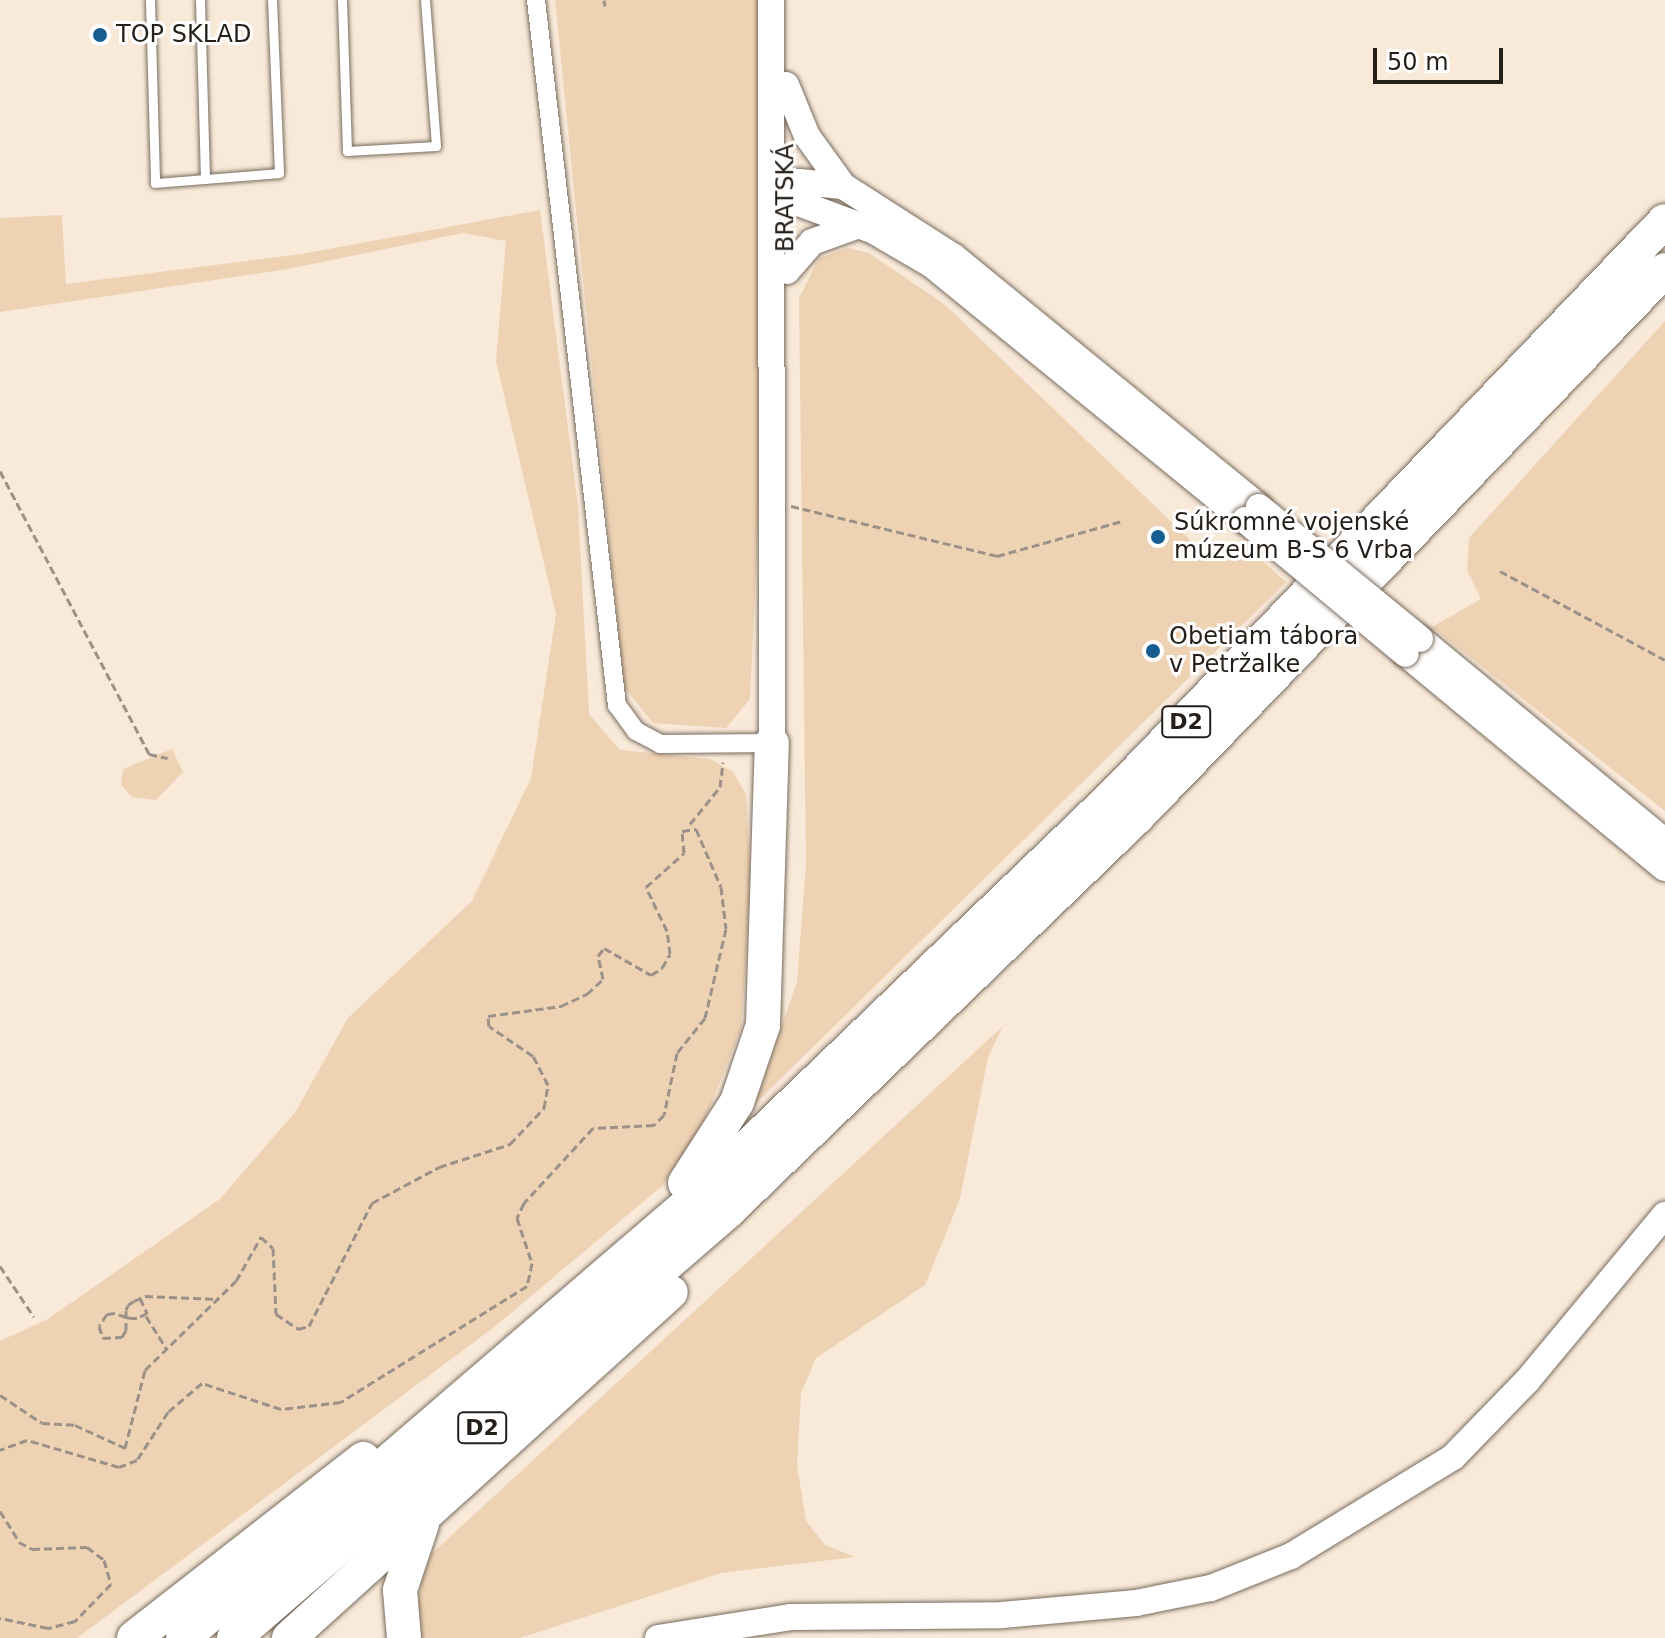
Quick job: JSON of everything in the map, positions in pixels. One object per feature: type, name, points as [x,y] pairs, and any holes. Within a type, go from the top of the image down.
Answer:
[{"type":"highway","name":"D2","points":[[183,1638],[295,1547],[689,1203],[1117,792],[1665,221]]},
{"type":"highway","name":"D2","points":[[234,1638],[726,1213],[1137,817],[1665,270]]},
{"type":"highway","points":[[134,1638],[226,1571],[513,1335],[705,1159],[737,1102],[763,1025],[772,743]]},
{"type":"highway","points":[[289,1638],[424,1520],[671,1291],[726,1213]]},
{"type":"highway","points":[[404,1638],[400,1590],[424,1520]]},
{"type":"highway","points":[[226,1571],[295,1547]]},
{"type":"main road","name":"BRATSKÁ","points":[[771,0],[772,161],[768,339],[776,394]]},
{"type":"main road","name":"BRATSKÁ","points":[[772,743],[776,394],[787,271],[786,0]]},
{"type":"main road","points":[[786,85],[807,136],[843,186],[967,267],[1252,514]]},
{"type":"main road","points":[[772,161],[785,190],[806,208],[856,226],[932,265],[1665,842]]},
{"type":"main road","points":[[769,217],[785,190],[806,181],[843,186]]},
{"type":"main road","points":[[787,271],[812,242],[856,226]]},
{"type":"main road","points":[[1413,646],[1665,868]]},
{"type":"main road","points":[[658,1638],[790,1617],[1002,1615],[1136,1603],[1211,1588],[1291,1556],[1453,1457],[1527,1381],[1665,1215]]},
{"type":"street","points":[[536,0],[612,686],[626,721],[647,739],[772,743]]},
{"type":"lane","points":[[150,0],[155,183],[279,173],[272,0]]},
{"type":"lane","points":[[200,0],[205,179]]},
{"type":"lane","points":[[342,0],[347,151],[436,146],[425,0]]},
{"type":"path","points":[[604,0],[605,6]]},
{"type":"path","points":[[0,471],[149,754],[168,758]]},
{"type":"path","points":[[776,502],[997,556],[1122,521]]},
{"type":"path","points":[[1500,571],[1665,660]]},
{"type":"path","points":[[0,1395],[42,1423],[75,1425],[125,1448],[136,1427],[137,1385],[167,1349],[219,1299],[261,1237],[276,1261],[276,1314],[298,1329],[309,1326],[372,1203],[530,1129],[548,1085],[533,1056],[489,1026],[488,1016],[561,1006],[587,994],[603,979],[598,956],[604,948],[651,975],[662,968],[670,954],[667,931],[646,887],[684,853],[682,831],[720,787],[725,743]]},
{"type":"path","points":[[0,1450],[27,1440],[119,1467],[137,1460],[168,1412],[202,1383],[281,1409],[341,1402],[527,1286],[532,1263],[517,1218],[524,1203],[593,1128],[654,1125],[664,1115],[677,1053],[710,1005],[726,929],[721,887],[689,825]]},
{"type":"path","points":[[0,1266],[34,1317]]},
{"type":"path","points":[[140,1298],[219,1299]]},
{"type":"path","points":[[140,1298],[126,1317],[122,1337],[103,1338],[101,1320],[126,1317],[144,1315],[149,1308],[140,1298]]},
{"type":"path","points":[[144,1315],[167,1349]]},
{"type":"path","points":[[0,1511],[19,1542],[32,1549],[87,1547],[104,1560],[111,1584],[75,1621],[48,1628],[0,1618]]},
{"type":"shaded area","points":[[555,0],[758,0],[761,462],[750,699],[726,728],[653,723],[624,687]]},
{"type":"shaded area","points":[[540,210],[578,506],[589,714],[620,750],[710,759],[733,772],[746,794],[751,884],[741,1029],[702,1127],[662,1186],[493,1328],[77,1638],[0,1638],[0,1341],[48,1319],[220,1199],[296,1111],[348,1018],[472,901],[531,778],[556,614],[496,361],[506,241],[463,233],[288,269],[0,312],[0,218],[62,215],[66,284],[302,254]]},
{"type":"shaded area","points":[[848,248],[869,253],[944,304],[1210,559],[1258,557],[1286,582],[755,1104],[797,982],[806,864],[799,298],[819,258]]},
{"type":"shaded area","points":[[1665,321],[1665,811],[1432,627],[1481,599],[1467,570],[1469,538]]},
{"type":"shaded area","points":[[172,749],[183,772],[156,800],[132,797],[121,785],[123,769]]},
{"type":"shaded area","points":[[1003,1026],[988,1057],[960,1199],[925,1285],[816,1358],[801,1393],[797,1465],[806,1521],[825,1545],[855,1557],[721,1573],[520,1638],[422,1638],[416,1615],[426,1559]]},
{"type":"place","name":"TOP SKLAD","points":[[100,35]]},
{"type":"place","name":"Súkromné vojenské múzeum B-S 6 Vrba","points":[[1158,537]]},
{"type":"place","name":"Obetiam tábora v Petržalke","points":[[1153,651]]}]
